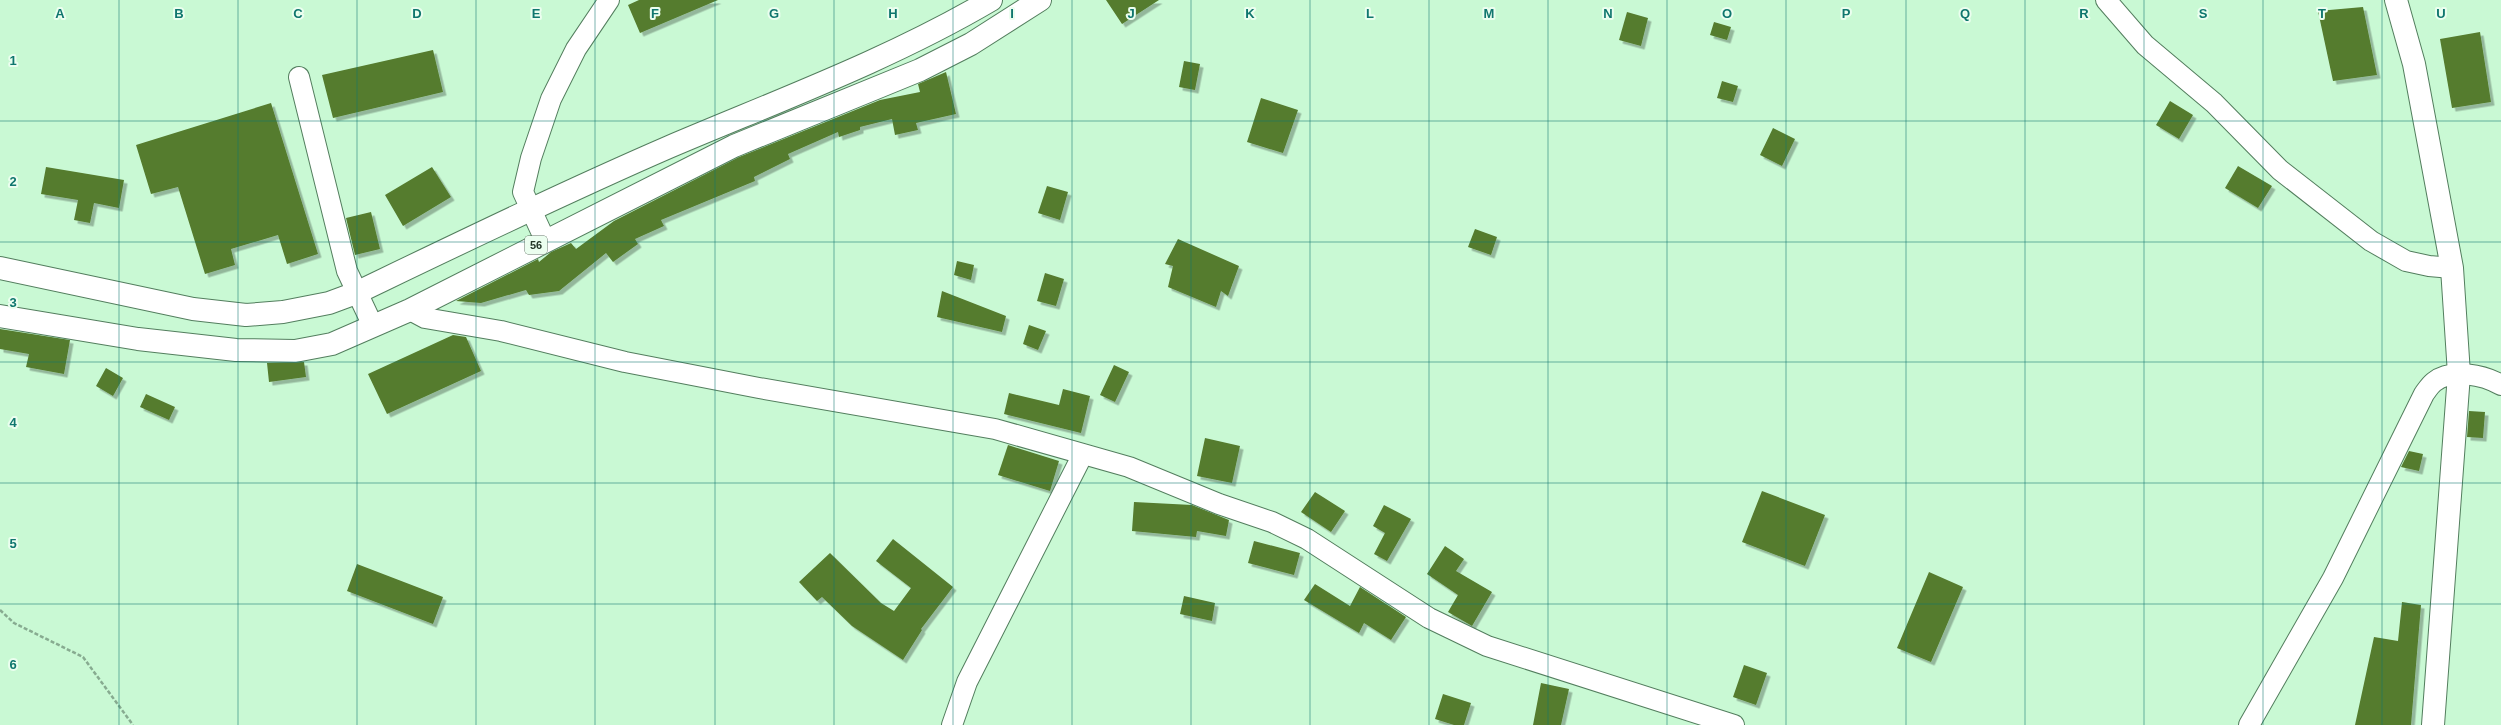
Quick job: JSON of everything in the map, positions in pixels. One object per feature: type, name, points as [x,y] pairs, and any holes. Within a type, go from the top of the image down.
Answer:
[{"type":"main road","points":[[0,268],[193,309],[246,315],[284,312],[329,303],[356,292],[530,209],[667,148],[902,49],[991,0]]},
{"type":"main road","name":"56","points":[[0,316],[138,338],[236,350],[295,351],[332,344],[410,310],[545,240],[734,146],[920,70],[971,44],[1040,0]]},
{"type":"main road","points":[[2396,0],[2414,64],[2452,268],[2459,374],[2433,725]]},
{"type":"street","points":[[545,240],[523,192],[551,99],[576,49],[609,0]]},
{"type":"street","points":[[2106,0],[2145,45],[2214,103],[2280,170],[2292,180],[2371,241],[2406,261],[2429,266],[2452,268]]},
{"type":"street","points":[[298,77],[336,236],[347,271],[373,326]]},
{"type":"street","points":[[410,310],[425,318],[500,330],[625,362],[759,388],[995,428],[1129,467],[1219,504],[1272,522],[1307,539],[1429,618],[1487,646],[1734,725]]},
{"type":"street","points":[[2249,725],[2333,578],[2424,394],[2434,382],[2444,376],[2459,374],[2491,380],[2501,385]]},
{"type":"street","points":[[952,725],[967,682],[1083,454]]},
{"type":"path","points":[[0,610],[14,623],[82,657],[133,725]]},
{"type":"building","points":[[639,0],[718,0],[640,33],[628,5]]},
{"type":"building","points":[[1106,0],[1159,0],[1122,24]]},
{"type":"building","points":[[2363,7],[2377,75],[2333,81],[2318,11]]},
{"type":"building","points":[[1627,12],[1648,18],[1641,46],[1619,40]]},
{"type":"building","points":[[1714,22],[1731,27],[1727,40],[1710,35]]},
{"type":"building","points":[[2480,32],[2491,102],[2452,108],[2440,39]]},
{"type":"building","points":[[433,50],[443,92],[333,118],[322,75]]},
{"type":"building","points":[[1184,61],[1200,64],[1195,90],[1179,87]]},
{"type":"building","points":[[946,72],[956,114],[916,123],[918,130],[895,135],[892,119],[860,127],[860,130],[839,137],[838,132],[788,154],[790,159],[754,177],[755,181],[661,220],[664,226],[635,239],[638,244],[613,262],[606,253],[559,291],[529,295],[526,290],[481,303],[456,301],[538,259],[539,262],[551,252],[571,243],[576,249],[614,221],[739,157],[880,100],[920,92],[918,84]]},
{"type":"building","points":[[1722,81],[1738,86],[1733,102],[1717,98]]},
{"type":"building","points":[[1261,98],[1298,110],[1283,153],[1247,142]]},
{"type":"building","points":[[2170,101],[2193,115],[2179,139],[2156,125]]},
{"type":"building","points":[[271,103],[318,254],[287,264],[278,235],[231,249],[235,265],[205,274],[178,187],[151,194],[136,145]]},
{"type":"building","points":[[1773,128],[1795,139],[1782,166],[1760,155]]},
{"type":"building","points":[[2238,166],[2272,186],[2258,208],[2225,188]]},
{"type":"building","points":[[46,167],[124,180],[119,208],[94,203],[90,223],[74,220],[78,200],[41,194]]},
{"type":"building","points":[[432,167],[451,197],[403,226],[385,195]]},
{"type":"building","points":[[1047,186],[1068,192],[1060,220],[1038,213]]},
{"type":"building","points":[[371,212],[380,249],[355,255],[346,218]]},
{"type":"building","points":[[1475,229],[1497,237],[1491,255],[1468,247]]},
{"type":"building","points":[[1178,239],[1239,266],[1228,296],[1221,291],[1216,307],[1168,287],[1173,266],[1165,264]]},
{"type":"building","points":[[957,261],[974,265],[971,280],[954,275]]},
{"type":"building","points":[[1045,273],[1064,279],[1056,306],[1037,301]]},
{"type":"building","points":[[942,291],[1006,316],[1002,332],[937,317]]},
{"type":"building","points":[[1029,325],[1046,331],[1038,350],[1023,344]]},
{"type":"building","points":[[0,329],[70,340],[64,374],[26,367],[29,354],[0,349]]},
{"type":"building","points":[[453,335],[466,337],[481,371],[387,414],[368,374]]},
{"type":"building","points":[[304,362],[306,377],[269,382],[267,363]]},
{"type":"building","points":[[1114,365],[1129,372],[1115,402],[1100,395]]},
{"type":"building","points":[[106,368],[123,378],[113,396],[96,386]]},
{"type":"building","points":[[1063,389],[1090,396],[1081,433],[1004,414],[1009,393],[1059,405]]},
{"type":"building","points":[[146,394],[175,407],[169,420],[140,407]]},
{"type":"building","points":[[2469,411],[2485,412],[2483,438],[2467,437]]},
{"type":"building","points":[[1205,438],[1240,446],[1232,483],[1197,476]]},
{"type":"building","points":[[1008,445],[1059,461],[1050,491],[998,475]]},
{"type":"building","points":[[2409,451],[2423,454],[2419,471],[2401,467]]},
{"type":"building","points":[[1762,491],[1825,515],[1805,566],[1742,542]]},
{"type":"building","points":[[1315,492],[1345,511],[1331,532],[1301,512]]},
{"type":"building","points":[[1134,502],[1192,505],[1229,520],[1226,536],[1197,531],[1196,537],[1132,531]]},
{"type":"building","points":[[1384,505],[1411,519],[1387,561],[1374,554],[1385,533],[1373,526]]},
{"type":"building","points":[[893,539],[953,587],[921,629],[922,630],[903,660],[852,626],[822,597],[817,601],[799,582],[830,553],[881,603],[894,611],[911,588],[876,561]]},
{"type":"building","points":[[1254,541],[1300,553],[1294,575],[1248,563]]},
{"type":"building","points":[[1445,546],[1464,559],[1456,571],[1492,592],[1472,626],[1448,612],[1458,595],[1427,574]]},
{"type":"building","points":[[357,564],[443,597],[433,624],[347,591]]},
{"type":"building","points":[[1929,572],[1963,587],[1931,662],[1897,648]]},
{"type":"building","points":[[1315,584],[1350,606],[1360,587],[1406,617],[1391,640],[1364,623],[1359,633],[1304,600]]},
{"type":"building","points":[[1184,596],[1215,603],[1212,621],[1180,614]]},
{"type":"building","points":[[2402,602],[2421,605],[2411,725],[2355,725],[2374,637],[2398,641]]},
{"type":"building","points":[[1744,665],[1767,673],[1756,705],[1733,697]]},
{"type":"building","points":[[1541,683],[1569,689],[1561,725],[1533,725]]},
{"type":"building","points":[[1443,694],[1471,703],[1464,725],[1454,725],[1435,719]]}]
